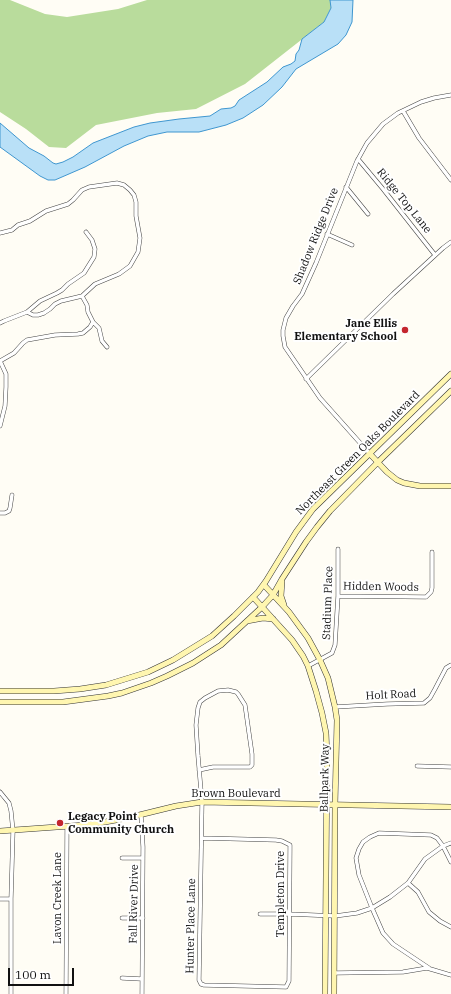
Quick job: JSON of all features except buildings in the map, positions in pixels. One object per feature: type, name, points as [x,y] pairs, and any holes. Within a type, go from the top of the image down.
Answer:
[{"type":"main road","name":"Northeast Green Oaks Boulevard","points":[[0,691],[54,691],[106,685],[148,672],[179,657],[212,636],[264,585],[296,532],[313,509],[451,374]]},
{"type":"main road","name":"Northeast Green Oaks Boulevard","points":[[0,702],[63,702],[122,693],[151,683],[193,663],[221,645],[273,595],[310,537],[326,516],[378,462],[451,391]]},
{"type":"main road","points":[[370,454],[392,477],[407,484],[420,486],[451,486]]},
{"type":"main road","points":[[282,579],[281,596],[285,607]]},
{"type":"main road","name":"Ballpark Way","points":[[264,585],[285,607],[308,638],[328,678],[335,708],[337,720],[334,994]]},
{"type":"main road","name":"Ballpark Way","points":[[253,597],[297,648],[308,666],[322,713],[326,733],[327,805],[325,994]]},
{"type":"main road","points":[[246,621],[263,618],[273,619]]},
{"type":"main road","name":"Brown Boulevard","points":[[0,831],[85,825],[202,802],[451,807]]},
{"type":"street","name":"Shadow Ridge Drive","points":[[370,454],[320,398],[285,347],[283,330],[286,318],[302,294],[316,263],[346,187],[366,143],[383,124],[403,111],[421,102],[451,95]]},
{"type":"street","points":[[403,111],[419,138],[451,180]]},
{"type":"street","name":"Ridge Top Lane","points":[[358,159],[436,255]]},
{"type":"street","points":[[0,233],[12,230],[18,225],[30,221],[42,213],[68,204],[82,190],[89,187],[117,183],[130,190],[134,195],[140,238],[138,252],[130,266],[119,274],[95,284],[82,296],[55,304],[44,314],[33,315],[27,312]]},
{"type":"street","points":[[346,187],[368,214]]},
{"type":"street","points":[[0,323],[27,312],[40,301],[62,290],[84,273],[94,257],[95,249],[92,240],[86,232]]},
{"type":"street","points":[[327,234],[352,245]]},
{"type":"street","points":[[306,378],[393,294],[451,242]]},
{"type":"street","points":[[82,296],[87,305],[88,312],[98,328],[102,341],[107,347]]},
{"type":"street","points":[[0,426],[5,406],[6,374],[0,361],[14,353],[27,340],[55,335],[83,333],[93,322]]},
{"type":"street","points":[[0,513],[9,511],[12,495]]},
{"type":"street","name":"Stadium Place","points":[[308,666],[332,653],[336,645],[338,549]]},
{"type":"street","name":"Hidden Woods","points":[[338,596],[426,597],[431,592],[432,588],[432,552]]},
{"type":"street","name":"Holt Road","points":[[335,708],[424,702],[430,698],[446,668],[451,665]]},
{"type":"street","name":"Hunter Place Lane","points":[[199,770],[220,767],[250,767],[252,765],[252,754],[244,705],[236,692],[228,690],[218,691],[200,702],[198,708],[196,726],[199,770],[202,802],[200,982],[204,985],[283,987],[286,987],[288,984]]},
{"type":"street","points":[[417,766],[451,767]]},
{"type":"street","points":[[0,792],[9,803],[13,831],[11,994]]},
{"type":"street","name":"Fall River Drive","points":[[141,815],[143,858],[142,994]]},
{"type":"street","name":"Lavon Creek Lane","points":[[66,994],[67,826]]},
{"type":"street","points":[[451,862],[443,846],[437,838],[431,835],[379,833],[363,842],[356,858],[358,869],[372,908],[383,933],[393,944],[429,968],[451,974]]},
{"type":"street","name":"Templeton Drive","points":[[202,838],[276,840],[288,844],[290,848],[288,984]]},
{"type":"street","points":[[260,914],[335,916],[357,913],[372,908],[390,897],[408,882],[425,859],[443,846],[451,843]]},
{"type":"street","points":[[122,858],[143,858]]},
{"type":"street","points":[[408,882],[418,892],[429,912],[440,921],[451,927]]},
{"type":"street","points":[[0,898],[11,899]]},
{"type":"street","points":[[122,918],[143,918]]},
{"type":"street","points":[[334,973],[403,972],[429,968]]},
{"type":"street","points":[[122,978],[142,979]]},
{"type":"green space","points":[[0,0],[10,0],[45,14],[67,17],[118,9],[147,0],[330,0],[331,8],[324,22],[245,84],[196,109],[157,113],[96,125],[66,148],[49,147],[26,129],[0,112]]},
{"type":"water","points":[[330,0],[353,0],[352,22],[346,35],[338,44],[296,69],[282,87],[263,105],[243,118],[226,125],[199,132],[167,132],[148,136],[124,146],[85,167],[55,180],[48,180],[40,176],[0,147],[0,123],[29,148],[56,164],[73,157],[93,143],[134,127],[150,123],[210,116],[221,109],[231,108],[235,106],[239,100],[267,82],[283,67],[295,61],[302,39],[324,22],[331,8]]},
{"type":"place","name":"Jane Ellis Elementary School","points":[[405,330]]},
{"type":"place","name":"Legacy Point Community Church","points":[[60,823]]}]
